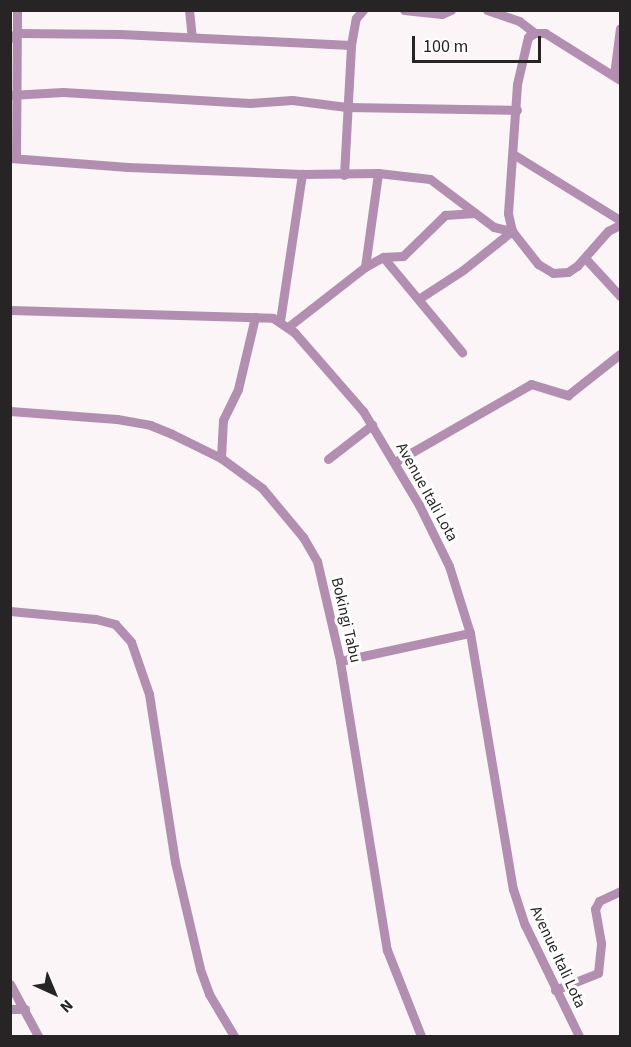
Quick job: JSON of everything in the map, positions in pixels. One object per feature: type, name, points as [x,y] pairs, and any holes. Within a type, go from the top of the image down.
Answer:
[{"type":"street","points":[[17,10],[14,35],[13,158],[128,167],[302,174],[378,173],[430,179],[494,227],[512,231]]},
{"type":"street","points":[[189,10],[192,36]]},
{"type":"street","points":[[344,175],[351,45],[356,18],[363,10]]},
{"type":"street","points":[[404,10],[451,10]]},
{"type":"street","points":[[487,10],[519,21],[535,33],[545,33],[617,77],[621,28]]},
{"type":"street","points":[[535,33],[525,46],[517,84],[517,110],[508,213],[512,231],[546,270],[568,272],[585,258],[608,231],[621,225]]},
{"type":"street","points":[[14,35],[192,36],[351,45]]},
{"type":"street","points":[[13,95],[63,92],[250,103],[300,100],[347,107],[517,110]]},
{"type":"street","points":[[513,154],[621,220]]},
{"type":"street","points":[[365,267],[378,173]]},
{"type":"street","points":[[284,324],[302,174]]},
{"type":"street","points":[[10,310],[255,317],[284,324],[383,256],[403,256],[445,214],[475,213]]},
{"type":"street","points":[[420,298],[463,270],[512,231]]},
{"type":"street","points":[[383,256],[420,298],[462,352]]},
{"type":"street","points":[[585,258],[621,296]]},
{"type":"street","points":[[221,458],[223,420],[238,389],[255,317]]},
{"type":"street","name":"Avenue Itali Lota","points":[[284,324],[372,425],[395,462],[442,549],[470,633],[513,890],[525,925],[579,1036]]},
{"type":"street","points":[[395,462],[531,384],[568,395],[621,354]]},
{"type":"street","name":"Bokingi Tabu","points":[[10,411],[65,413],[150,425],[221,458],[279,506],[317,561],[340,661],[379,913],[394,970],[421,1036]]},
{"type":"street","points":[[328,459],[372,425]]},
{"type":"street","points":[[10,611],[96,619],[115,624],[131,642],[148,694],[175,862],[200,969],[209,994],[234,1036]]},
{"type":"street","points":[[340,661],[470,633]]},
{"type":"street","points":[[555,990],[598,973],[601,944],[595,909],[599,901],[621,891]]},
{"type":"street","points":[[10,984],[38,1036]]},
{"type":"street","points":[[10,1009],[25,1009]]}]
